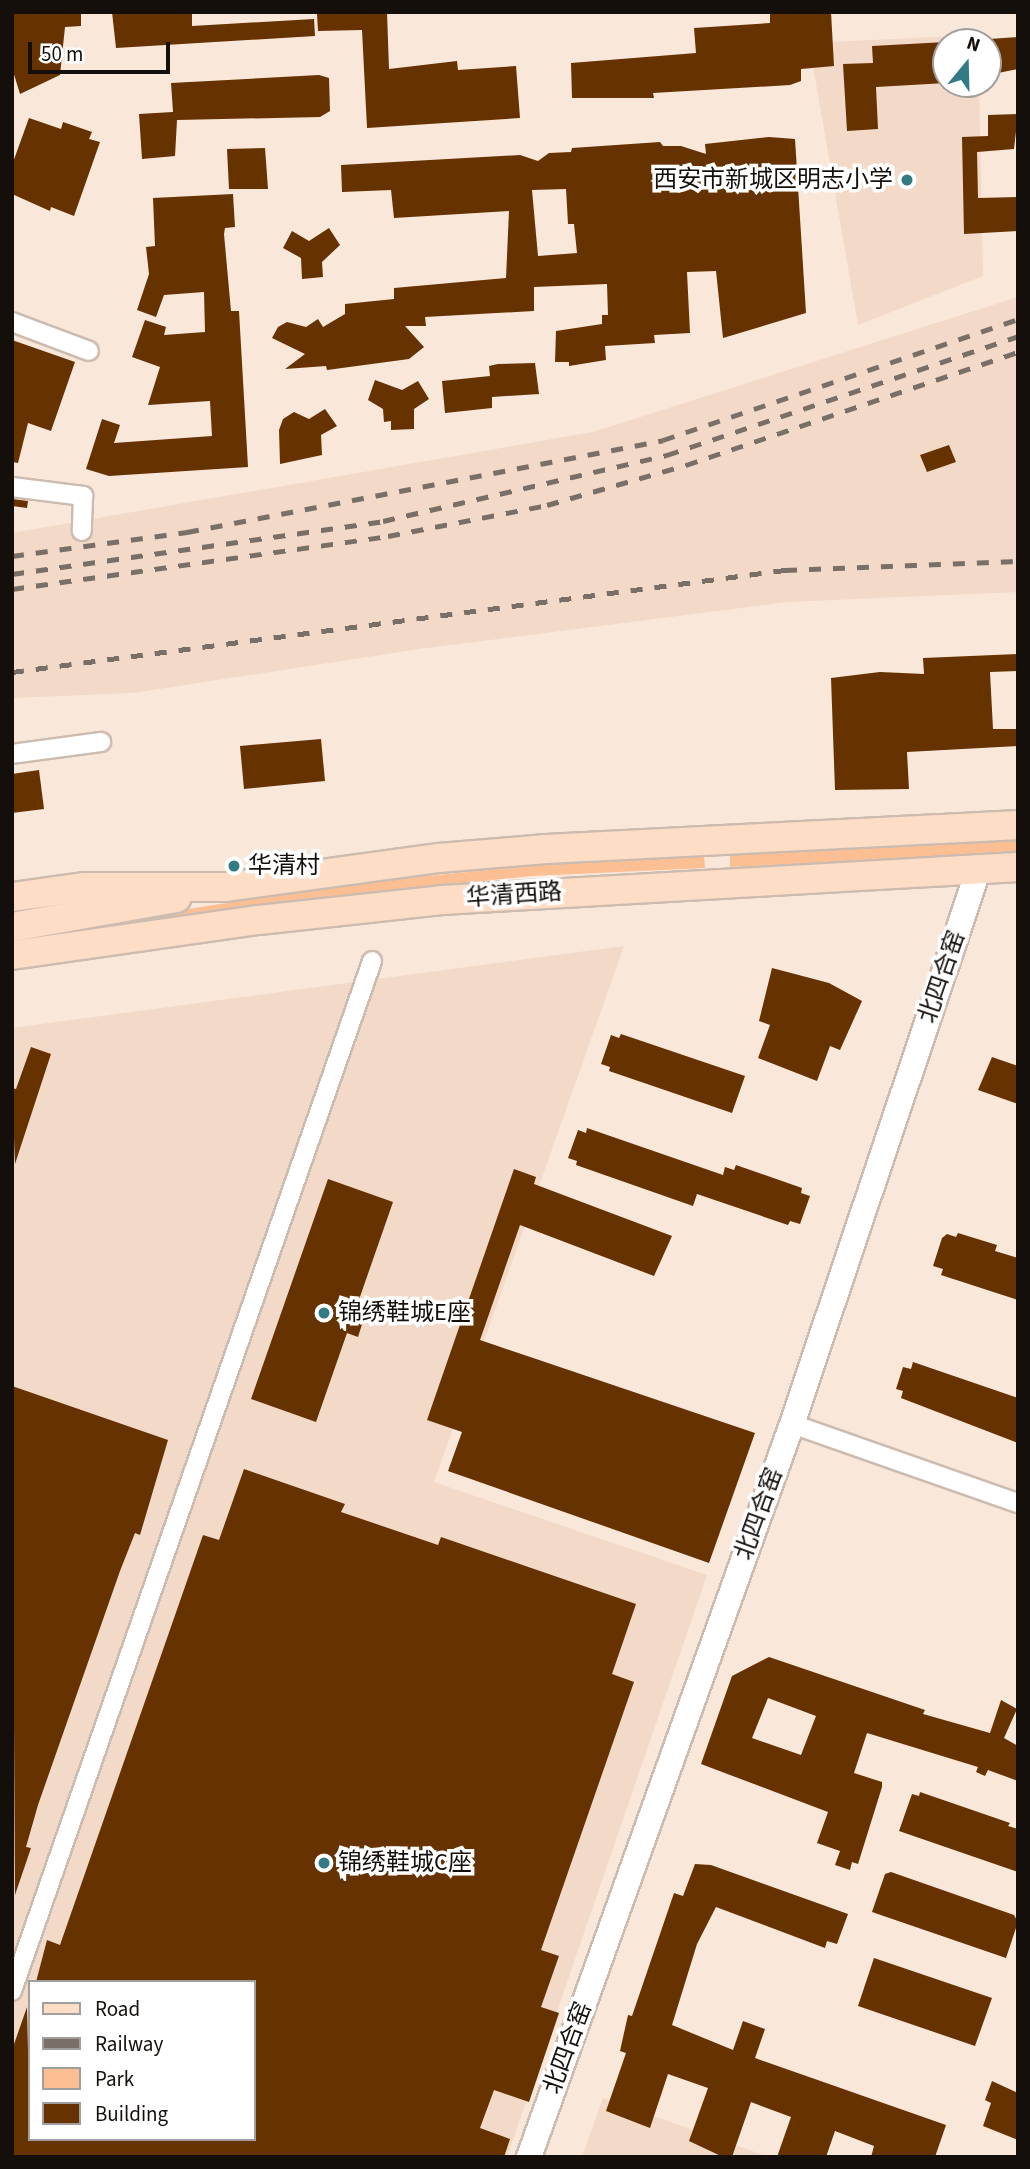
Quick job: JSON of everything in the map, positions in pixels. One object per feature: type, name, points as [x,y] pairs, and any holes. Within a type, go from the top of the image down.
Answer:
[{"type":"main road","name":"华清西路","points":[[12,897],[85,887],[226,887],[533,850],[1018,825]]},
{"type":"main road","name":"华清西路","points":[[12,955],[259,920],[442,900],[1018,867]]},
{"type":"main road","points":[[12,927],[226,887]]},
{"type":"street","points":[[12,322],[89,351]]},
{"type":"street","points":[[12,487],[83,496],[82,531]]},
{"type":"street","points":[[12,754],[101,742]]},
{"type":"street","name":"北四合窑","points":[[529,2157],[792,1424],[979,868]]},
{"type":"street","points":[[12,1991],[372,961]]},
{"type":"street","points":[[792,1424],[1018,1503]]},
{"type":"shaded area","name":"西安市新城区明志小学","points":[[932,37],[932,98],[979,98],[983,276],[858,325],[809,43]]},
{"type":"shaded area","points":[[1018,297],[1018,592],[787,602],[419,649],[133,693],[12,698],[12,533],[593,432]]},
{"type":"shaded area","points":[[624,946],[434,1482],[707,1575],[507,2157],[12,2157],[12,1028]]},
{"type":"shaded area","points":[[603,2098],[769,2157],[582,2157]]},
{"type":"green space","points":[[1018,841],[1018,854],[730,867],[730,855]]},
{"type":"green space","points":[[704,855],[705,868],[531,876],[431,887],[12,945],[12,937],[353,883],[532,866]]},
{"type":"building","points":[[12,12],[81,12],[81,26],[65,27],[60,75],[20,94],[12,68]]},
{"type":"building","points":[[112,12],[192,12],[192,26],[314,19],[315,36],[116,48]]},
{"type":"building","points":[[387,12],[389,69],[457,61],[458,70],[516,66],[520,118],[367,128],[362,30],[318,31],[317,14]]},
{"type":"building","points":[[770,12],[831,12],[834,66],[801,69],[801,81],[790,85],[653,93],[654,98],[572,98],[571,63],[696,53],[694,28],[770,23]]},
{"type":"building","points":[[1018,37],[1018,69],[1002,72],[1002,38]]},
{"type":"building","points":[[932,43],[932,84],[876,87],[878,129],[847,131],[843,64],[873,63],[872,46]]},
{"type":"building","points":[[319,75],[329,78],[330,111],[320,117],[177,120],[175,156],[142,159],[139,114],[173,112],[171,83]]},
{"type":"building","points":[[1018,114],[1014,149],[977,152],[978,198],[1018,197],[1018,231],[964,234],[962,137],[988,136],[988,115]]},
{"type":"building","points":[[29,118],[61,129],[63,122],[92,132],[89,139],[100,142],[74,216],[51,207],[50,211],[12,194],[12,165]]},
{"type":"building","points":[[769,137],[795,139],[806,313],[723,338],[716,271],[687,272],[690,333],[654,335],[655,343],[605,346],[606,360],[569,366],[569,362],[555,362],[556,331],[602,324],[602,315],[608,315],[607,284],[534,287],[534,311],[425,317],[426,326],[405,326],[424,347],[409,359],[327,370],[326,366],[285,369],[305,354],[272,338],[278,327],[287,322],[306,327],[318,319],[323,327],[345,314],[345,304],[394,299],[394,288],[506,278],[509,211],[394,218],[391,190],[342,192],[341,165],[520,155],[538,161],[549,153],[571,152],[572,148],[660,142],[663,146],[681,146],[706,154],[705,144]],"holes":[[[566,189],[568,224],[574,224],[577,253],[538,256],[532,190]]]},
{"type":"building","points":[[265,148],[268,189],[229,189],[227,149]]},
{"type":"building","points":[[233,194],[235,227],[225,228],[224,234],[231,311],[239,311],[248,467],[109,476],[86,469],[102,419],[120,425],[114,443],[212,436],[210,401],[148,405],[160,367],[132,357],[145,320],[166,327],[164,335],[205,332],[204,292],[164,295],[156,317],[137,310],[149,274],[146,247],[155,246],[153,198]]},
{"type":"building","points":[[329,228],[340,245],[322,262],[323,277],[302,279],[301,258],[283,248],[292,231],[309,241]]},
{"type":"building","points":[[12,340],[75,362],[51,431],[28,423],[18,463],[12,462]]},
{"type":"building","points":[[535,363],[539,394],[492,397],[492,408],[445,413],[442,381],[490,376],[489,366],[498,364]]},
{"type":"building","points":[[375,380],[402,390],[418,381],[429,399],[414,409],[414,429],[391,430],[391,421],[384,422],[383,409],[368,400]]},
{"type":"building","points":[[325,409],[337,426],[321,435],[322,455],[280,464],[279,430],[283,419],[294,412],[309,419]]},
{"type":"building","points":[[949,445],[956,462],[927,472],[920,455]]},
{"type":"building","points":[[12,499],[28,501],[27,508],[12,506]]},
{"type":"building","points":[[1018,654],[1018,671],[990,672],[993,729],[1018,729],[1018,746],[907,752],[909,789],[835,790],[831,678],[880,672],[924,674],[923,658]]},
{"type":"building","points":[[321,739],[325,781],[244,789],[240,746]]},
{"type":"building","points":[[39,770],[44,809],[12,813],[12,774]]},
{"type":"building","points":[[772,968],[829,983],[862,1001],[840,1050],[830,1046],[817,1081],[758,1058],[770,1025],[759,1021]]},
{"type":"building","points":[[621,1034],[745,1076],[732,1113],[609,1071],[610,1067],[601,1064],[611,1035],[619,1038]]},
{"type":"building","points":[[31,1047],[51,1054],[15,1164],[12,1088],[16,1089]]},
{"type":"building","points":[[992,1057],[1018,1066],[1018,1104],[978,1090]]},
{"type":"building","points":[[587,1128],[723,1175],[725,1167],[734,1170],[736,1165],[802,1188],[801,1193],[810,1196],[800,1224],[790,1221],[788,1225],[697,1194],[693,1206],[576,1165],[577,1161],[568,1158],[578,1130],[586,1133]]},
{"type":"building","points":[[514,1169],[536,1177],[534,1184],[672,1236],[654,1276],[520,1225],[480,1340],[755,1433],[709,1563],[448,1471],[462,1432],[427,1420]]},
{"type":"building","points":[[328,1179],[393,1202],[354,1314],[364,1318],[358,1337],[347,1333],[316,1422],[251,1399]]},
{"type":"building","points":[[958,1233],[997,1245],[995,1251],[1018,1258],[1018,1300],[941,1275],[943,1269],[933,1266],[942,1238],[947,1234],[956,1237]]},
{"type":"building","points":[[913,1362],[1018,1398],[1018,1443],[901,1398],[903,1391],[896,1389],[903,1367],[911,1369]]},
{"type":"building","points":[[12,1386],[168,1440],[140,1535],[135,1533],[120,1571],[38,1805],[26,1847],[31,1848],[15,1895]]},
{"type":"building","points":[[244,1469],[345,1504],[341,1512],[438,1545],[441,1537],[636,1604],[612,1674],[634,1682],[541,1950],[559,1956],[541,2007],[559,2013],[529,2102],[494,2090],[480,2128],[510,2139],[504,2157],[12,2157],[12,2050],[27,2007],[28,2141],[256,2141],[256,1980],[37,1980],[47,1940],[60,1945],[203,1535],[219,1540]]},
{"type":"building","points":[[769,1657],[925,1710],[923,1714],[990,1733],[1001,1700],[1017,1709],[1004,1738],[1018,1746],[1018,1781],[988,1770],[985,1776],[976,1772],[978,1767],[867,1733],[854,1773],[882,1782],[882,1787],[858,1864],[852,1862],[850,1870],[835,1865],[840,1851],[817,1843],[828,1812],[701,1764],[732,1676]],"holes":[[[768,1698],[816,1716],[801,1755],[752,1738]]]},
{"type":"building","points":[[920,1792],[1010,1823],[1008,1826],[1018,1829],[1018,1872],[899,1831],[912,1794],[919,1796]]},
{"type":"building","points":[[695,1864],[711,1865],[848,1914],[837,1944],[827,1941],[825,1948],[716,1907],[697,1944],[672,2025],[733,2050],[743,2021],[765,2029],[755,2058],[946,2125],[935,2157],[871,2157],[874,2146],[835,2131],[826,2157],[777,2157],[791,2117],[751,2102],[732,2157],[723,2157],[689,2141],[708,2088],[668,2074],[650,2128],[606,2111],[626,2053],[620,2051],[628,2015],[632,2016],[674,1893],[683,1896]]},
{"type":"building","points":[[891,1872],[1014,1915],[1018,1922],[1006,1958],[872,1912],[885,1874]]},
{"type":"building","points":[[874,1958],[992,1998],[975,2046],[858,2006]]},
{"type":"building","points":[[992,2081],[1018,2093],[1018,2140],[983,2126],[991,2103],[985,2100]]},
{"type":"railway","points":[[12,556],[187,532],[663,440],[1018,319]]},
{"type":"railway","points":[[12,574],[383,521],[667,455],[1018,336]]},
{"type":"railway","points":[[12,589],[388,536],[547,505],[686,465],[1018,352]]},
{"type":"railway","points":[[12,672],[785,570],[1018,561]]},
{"type":"place","name":"西安市新城区明志小学","points":[[907,180]]},
{"type":"place","name":"华清村","points":[[234,866]]},
{"type":"place","name":"锦绣鞋城E座","points":[[324,1313]]},
{"type":"place","name":"锦绣鞋城C座","points":[[324,1863]]}]
